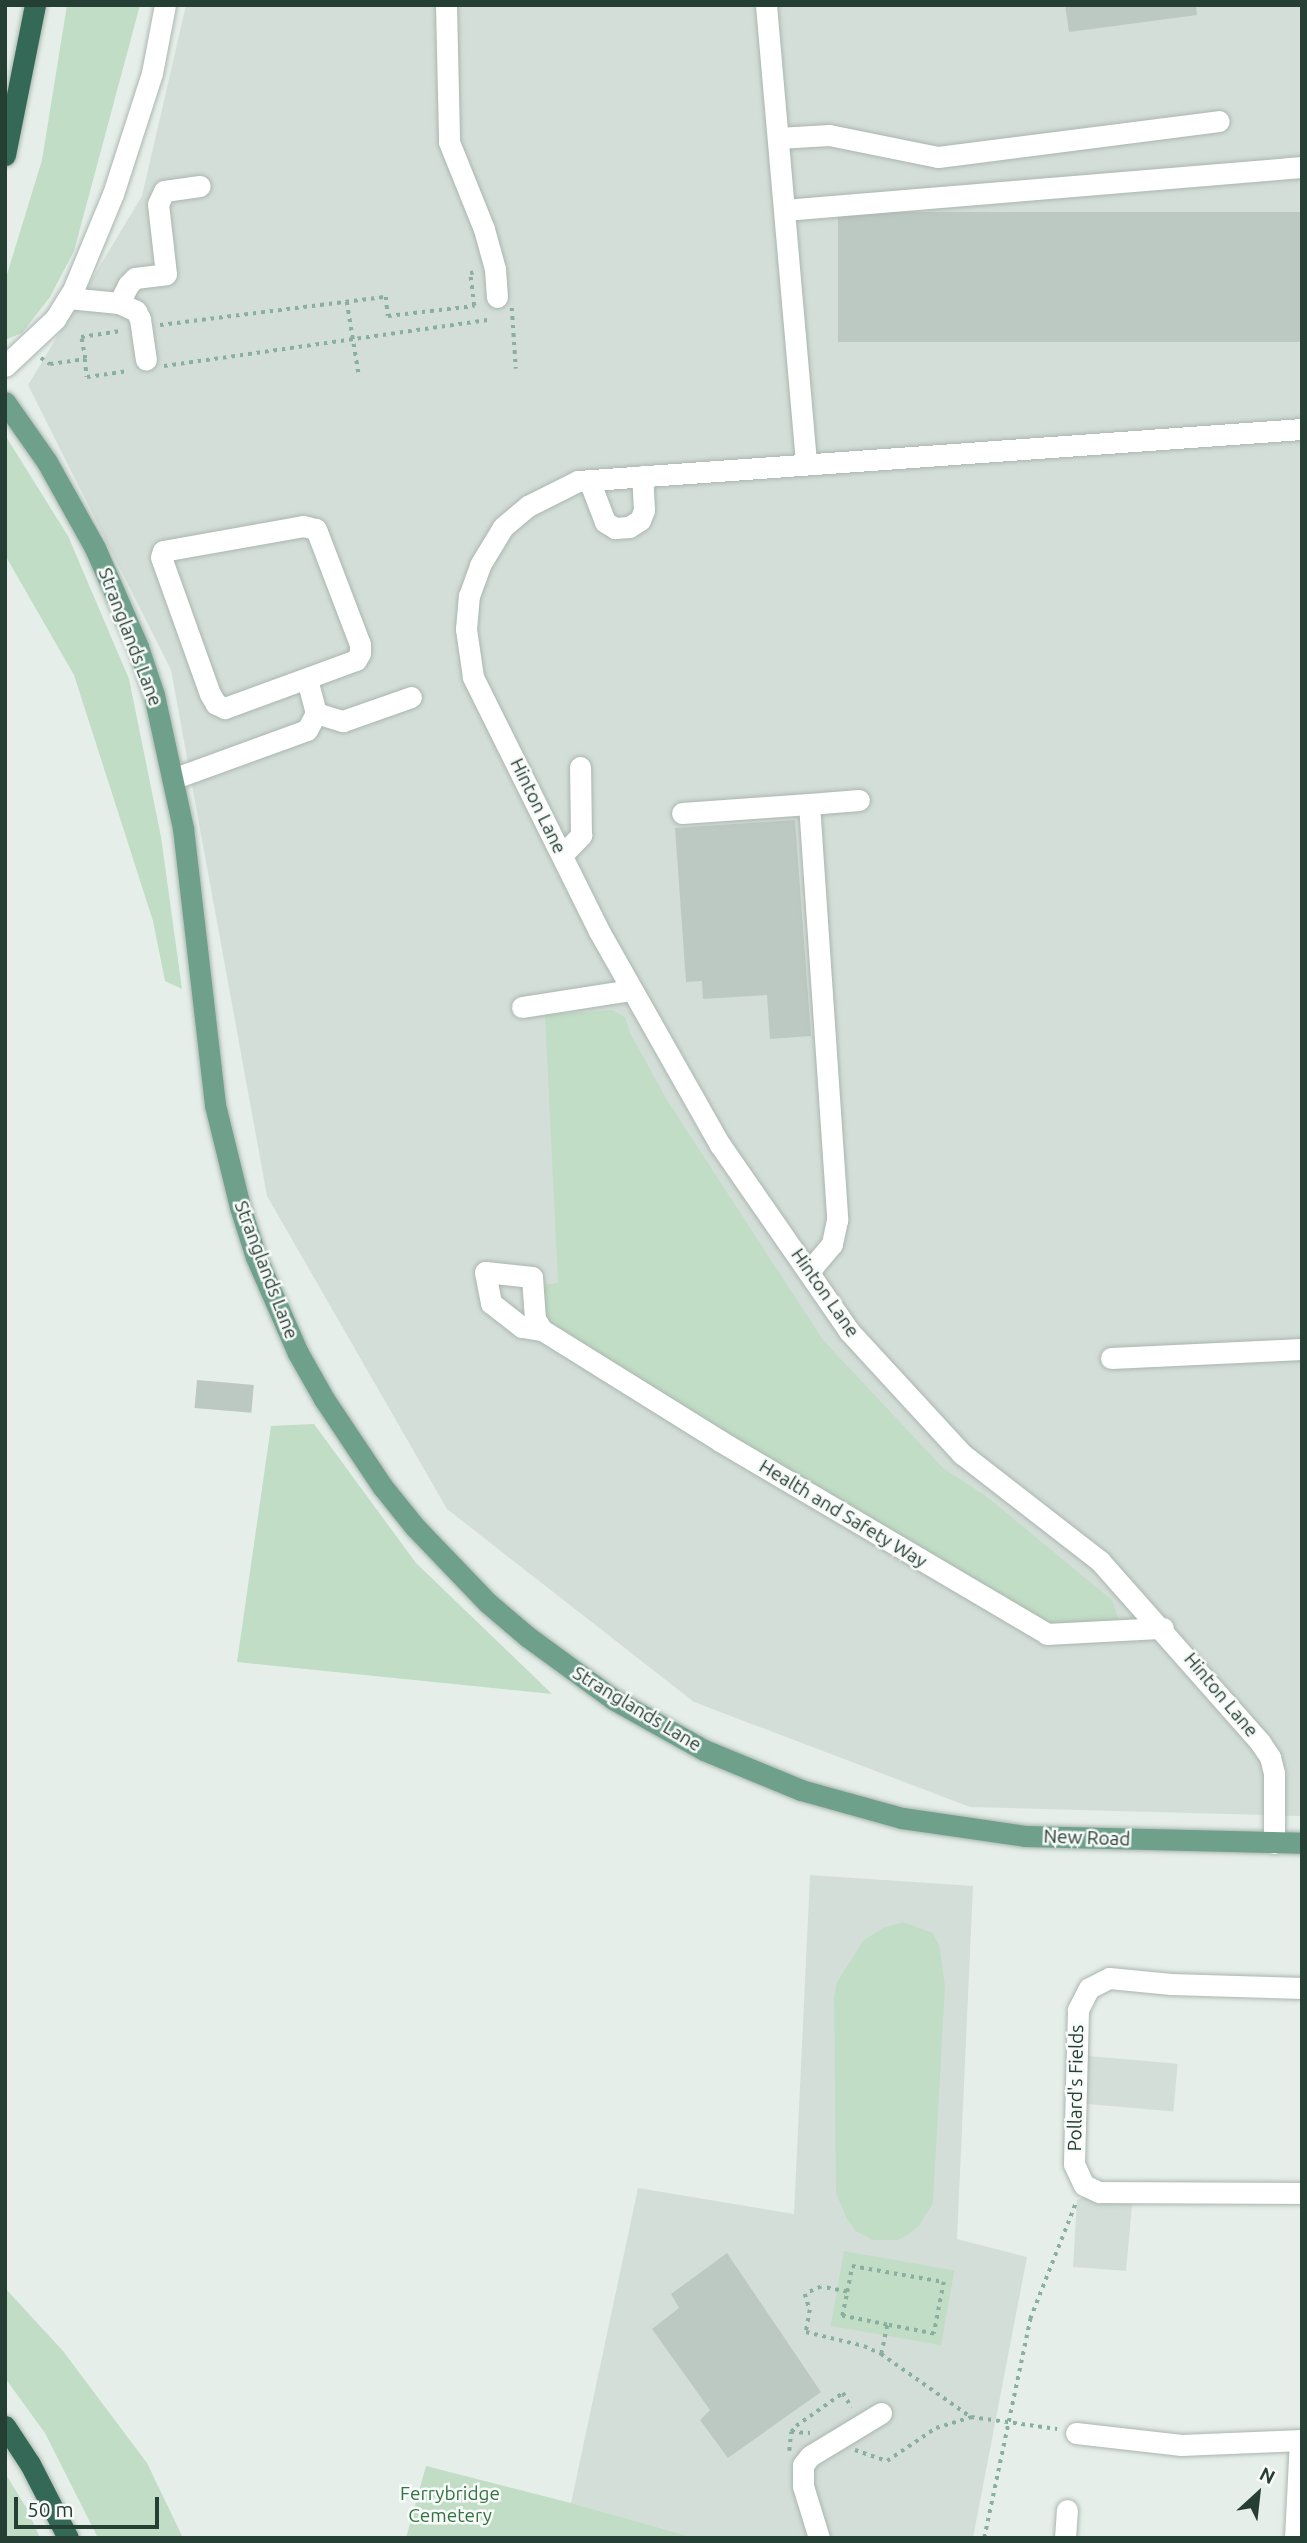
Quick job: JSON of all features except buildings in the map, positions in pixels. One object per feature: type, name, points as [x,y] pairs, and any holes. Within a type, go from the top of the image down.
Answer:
[{"type":"highway","points":[[5,155],[35,5]]},
{"type":"highway","points":[[5,2426],[30,2464],[68,2538]]},
{"type":"main road","name":"Stranglands Lane","points":[[5,402],[72,504],[115,590],[155,695],[174,778],[191,882],[210,1070],[226,1156],[256,1257],[276,1306],[305,1364],[352,1443],[382,1486],[450,1566],[528,1637],[602,1691],[658,1726],[752,1771],[852,1806],[902,1818]]},
{"type":"main road","name":"New Road","points":[[902,1818],[1025,1836],[1274,1843]]},
{"type":"main road","points":[[1274,1843],[1302,1843]]},
{"type":"street","points":[[5,366],[55,319],[90,251],[121,170],[152,73],[165,5]]},
{"type":"street","points":[[446,5],[449,142],[484,229],[504,297]]},
{"type":"street","points":[[766,5],[806,464]]},
{"type":"street","points":[[778,138],[829,135],[938,157],[1219,121]]},
{"type":"street","points":[[784,209],[1302,167]]},
{"type":"street","points":[[120,303],[128,285],[135,278],[166,274],[158,204],[164,191],[200,186]]},
{"type":"street","points":[[68,298],[120,303],[136,311],[142,327],[145,366]]},
{"type":"street","points":[[642,476],[644,510],[640,520],[629,527],[615,528],[605,522],[589,480],[642,476],[806,464],[1302,429]]},
{"type":"street","name":"Hinton Lane","points":[[589,480],[560,489],[528,506],[498,534],[480,565],[469,596],[468,657],[473,677],[562,855],[631,990],[720,1145],[849,1332],[962,1454],[1100,1561],[1163,1628],[1270,1757],[1274,1773],[1274,1843]]},
{"type":"street","points":[[303,526],[316,530],[360,644],[360,653],[356,660],[307,679],[233,707],[225,708],[216,704],[210,694],[161,557],[163,551],[303,526]]},
{"type":"street","points":[[174,778],[307,730],[316,713],[307,679]]},
{"type":"street","points":[[316,713],[343,721],[411,697]]},
{"type":"street","points":[[562,855],[581,835],[580,767]]},
{"type":"street","points":[[682,813],[859,800]]},
{"type":"street","points":[[809,804],[837,1220],[832,1244],[809,1271]]},
{"type":"street","points":[[522,1007],[631,990]]},
{"type":"street","name":"Health and Safety Way","points":[[542,1330],[522,1327],[496,1310],[488,1293],[485,1272],[532,1277],[535,1320],[542,1330],[720,1441],[1047,1634],[1163,1628]]},
{"type":"street","points":[[1111,1358],[1302,1349]]},
{"type":"street","name":"Pollard's Fields","points":[[1084,2185],[1074,2164],[1078,2010],[1089,1988],[1109,1978],[1171,1984],[1302,1988]]},
{"type":"street","points":[[1084,2185],[1099,2192],[1133,2194],[1302,2193]]},
{"type":"street","points":[[819,2538],[801,2476],[810,2456],[881,2413]]},
{"type":"street","points":[[1076,2433],[1181,2445],[1301,2440],[1295,2538]]},
{"type":"street","points":[[1065,2538],[1067,2510]]},
{"type":"path","points":[[488,320],[145,366],[87,377],[81,337],[386,297],[388,316],[474,306],[470,273],[495,270]]},
{"type":"path","points":[[504,297],[516,369]]},
{"type":"path","points":[[347,302],[359,376]]},
{"type":"path","points":[[26,346],[50,364],[85,359]]},
{"type":"path","points":[[984,2538],[1030,2319],[1084,2185]]},
{"type":"path","points":[[852,2266],[944,2282],[934,2334],[842,2316],[847,2292],[852,2266]]},
{"type":"path","points":[[847,2292],[821,2287],[805,2294],[810,2310],[806,2332],[864,2346],[881,2354],[971,2417]]},
{"type":"path","points":[[881,2354],[887,2325]]},
{"type":"path","points":[[791,2432],[817,2433],[825,2428],[835,2441],[887,2461],[936,2428],[971,2417],[1076,2433]]},
{"type":"shaded area","points":[[186,5],[1302,5],[1302,1816],[970,1807],[694,1702],[447,1509],[267,1196],[171,670],[28,385],[142,196]]},
{"type":"shaded area","points":[[810,1875],[973,1886],[957,2239],[1027,2257],[973,2538],[696,2538],[571,2503],[638,2188],[794,2214]]},
{"type":"shaded area","points":[[1077,2055],[1178,2064],[1173,2112],[1073,2103]]},
{"type":"shaded area","points":[[1099,2192],[1133,2194],[1126,2271],[1073,2267],[1077,2200]]},
{"type":"green space","points":[[67,5],[140,5],[74,251],[50,297],[22,333],[5,340],[5,281],[42,160]]},
{"type":"green space","points":[[5,435],[68,536],[129,679],[161,837],[182,989],[165,981],[153,921],[74,675],[5,555]]},
{"type":"green space","points":[[612,1010],[625,1017],[630,1033],[667,1100],[823,1340],[943,1468],[986,1496],[1112,1600],[1122,1629],[1047,1634],[542,1330],[533,1286],[558,1283],[545,1015]]},
{"type":"green space","points":[[314,1424],[416,1563],[552,1694],[237,1662],[271,1426]]},
{"type":"green space","points":[[903,1922],[933,1933],[940,1948],[945,1987],[933,2203],[919,2226],[907,2235],[898,2240],[872,2240],[856,2231],[847,2219],[836,2193],[834,1997],[837,1982],[864,1940],[883,1928]]},
{"type":"green space","points":[[844,2251],[954,2270],[941,2345],[831,2326]]},
{"type":"green space","points":[[5,2288],[63,2351],[147,2463],[183,2538],[98,2538],[45,2433],[5,2378]]},
{"type":"green space","name":"Ferrybridge Cemetery","points":[[426,2466],[571,2503],[696,2538],[406,2538]]},
{"type":"green space","points":[[5,2473],[27,2509],[40,2538],[5,2538]]}]
